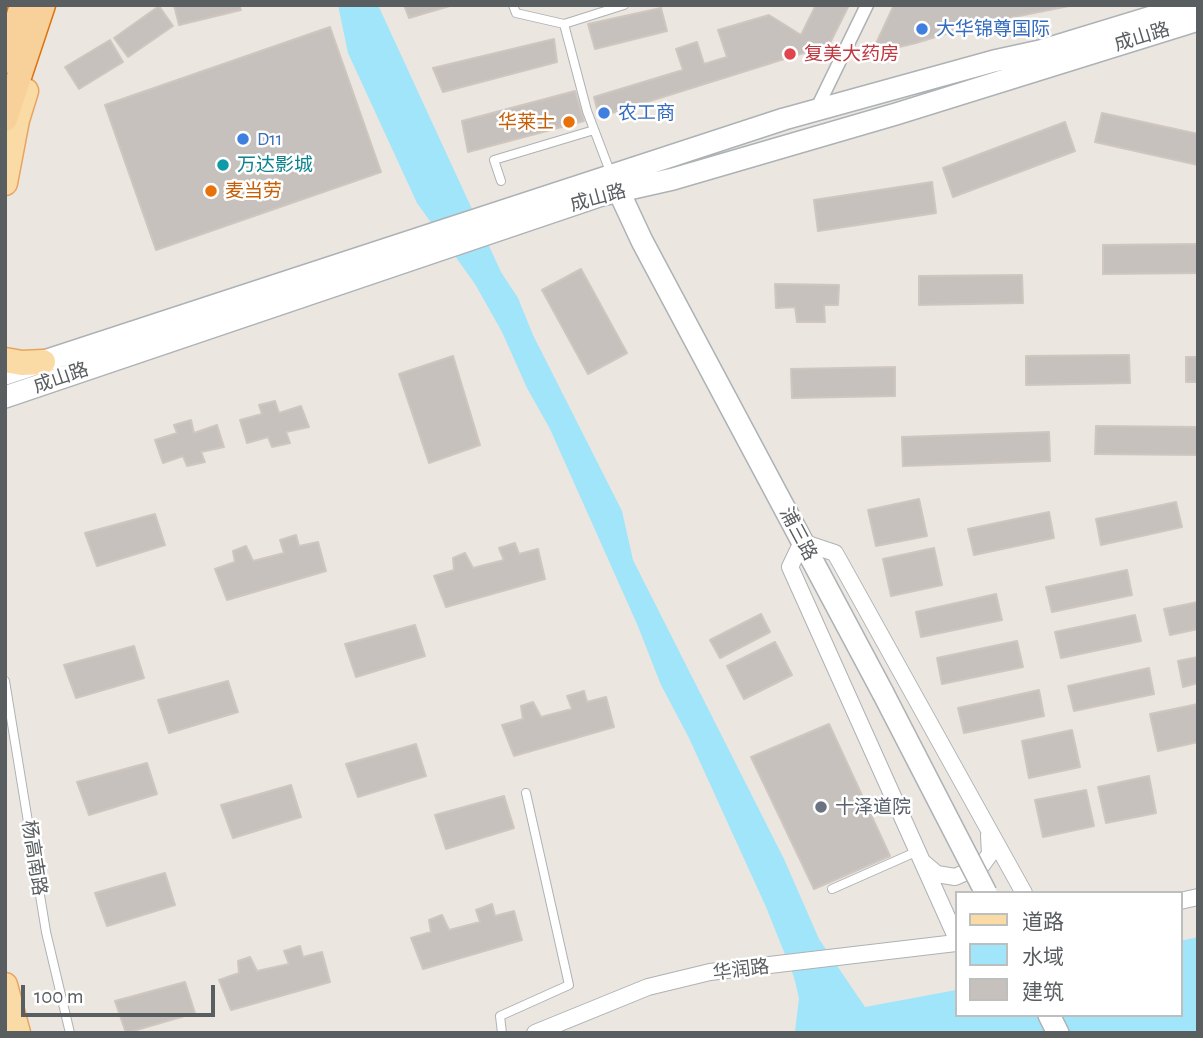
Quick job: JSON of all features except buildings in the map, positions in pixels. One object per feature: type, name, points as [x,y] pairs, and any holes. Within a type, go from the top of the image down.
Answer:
[{"type":"highway","points":[[5,61],[22,5]]},
{"type":"highway","points":[[5,119],[43,5]]},
{"type":"main road","points":[[5,32],[14,5]]},
{"type":"main road","points":[[5,183],[17,120],[55,5]]},
{"type":"main road","name":"成山路","points":[[5,374],[423,246],[615,183],[664,157],[816,110],[1040,51],[1193,5]]},
{"type":"main road","name":"成山路","points":[[615,183],[673,179],[896,114],[1198,20]]},
{"type":"main road","name":"浦三路","points":[[615,183],[642,241],[883,693],[985,891]]},
{"type":"main road","name":"成山路","points":[[5,397],[423,246]]},
{"type":"main road","points":[[5,360],[22,363],[43,362]]},
{"type":"main road","points":[[5,985],[18,1033]]},
{"type":"main road","points":[[1050,1017],[1058,1033]]},
{"type":"street","points":[[816,110],[867,5]]},
{"type":"street","points":[[1193,5],[1198,14]]},
{"type":"street","points":[[954,933],[790,566],[802,542],[835,552],[1023,891]]},
{"type":"street","points":[[920,857],[937,874],[955,877],[982,865],[990,853],[988,828]]},
{"type":"street","name":"华润路","points":[[535,1033],[649,987],[710,972],[954,943]]},
{"type":"lane","points":[[513,5],[516,13],[564,24],[624,5]]},
{"type":"lane","points":[[564,24],[576,76],[615,183]]},
{"type":"lane","points":[[501,181],[494,160],[594,130]]},
{"type":"lane","name":"杨高南路","points":[[5,681],[46,932],[70,1033]]},
{"type":"lane","points":[[502,1033],[500,1016],[569,985],[526,793]]},
{"type":"lane","points":[[832,889],[920,857]]},
{"type":"water","points":[[338,5],[378,5],[501,272],[518,298],[533,335],[622,511],[633,560],[784,859],[819,939],[865,1007],[954,990],[954,1017],[1182,1017],[1182,941],[1198,937],[1198,1033],[792,1033],[795,1031],[799,998],[794,977],[766,907],[689,738],[661,685],[637,624],[550,429],[475,284],[417,203],[348,53]]},
{"type":"place","name":"大华锦尊国际","points":[[922,29]]},
{"type":"place","name":"复美大药房","points":[[790,54]]},
{"type":"place","name":"农工商","points":[[604,113]]},
{"type":"place","name":"华莱士","points":[[569,122]]},
{"type":"place","name":"D11","points":[[243,139]]},
{"type":"place","name":"万达影城","points":[[223,165]]},
{"type":"place","name":"麦当劳","points":[[211,191]]},
{"type":"place","name":"十泽道院","points":[[821,807]]}]
